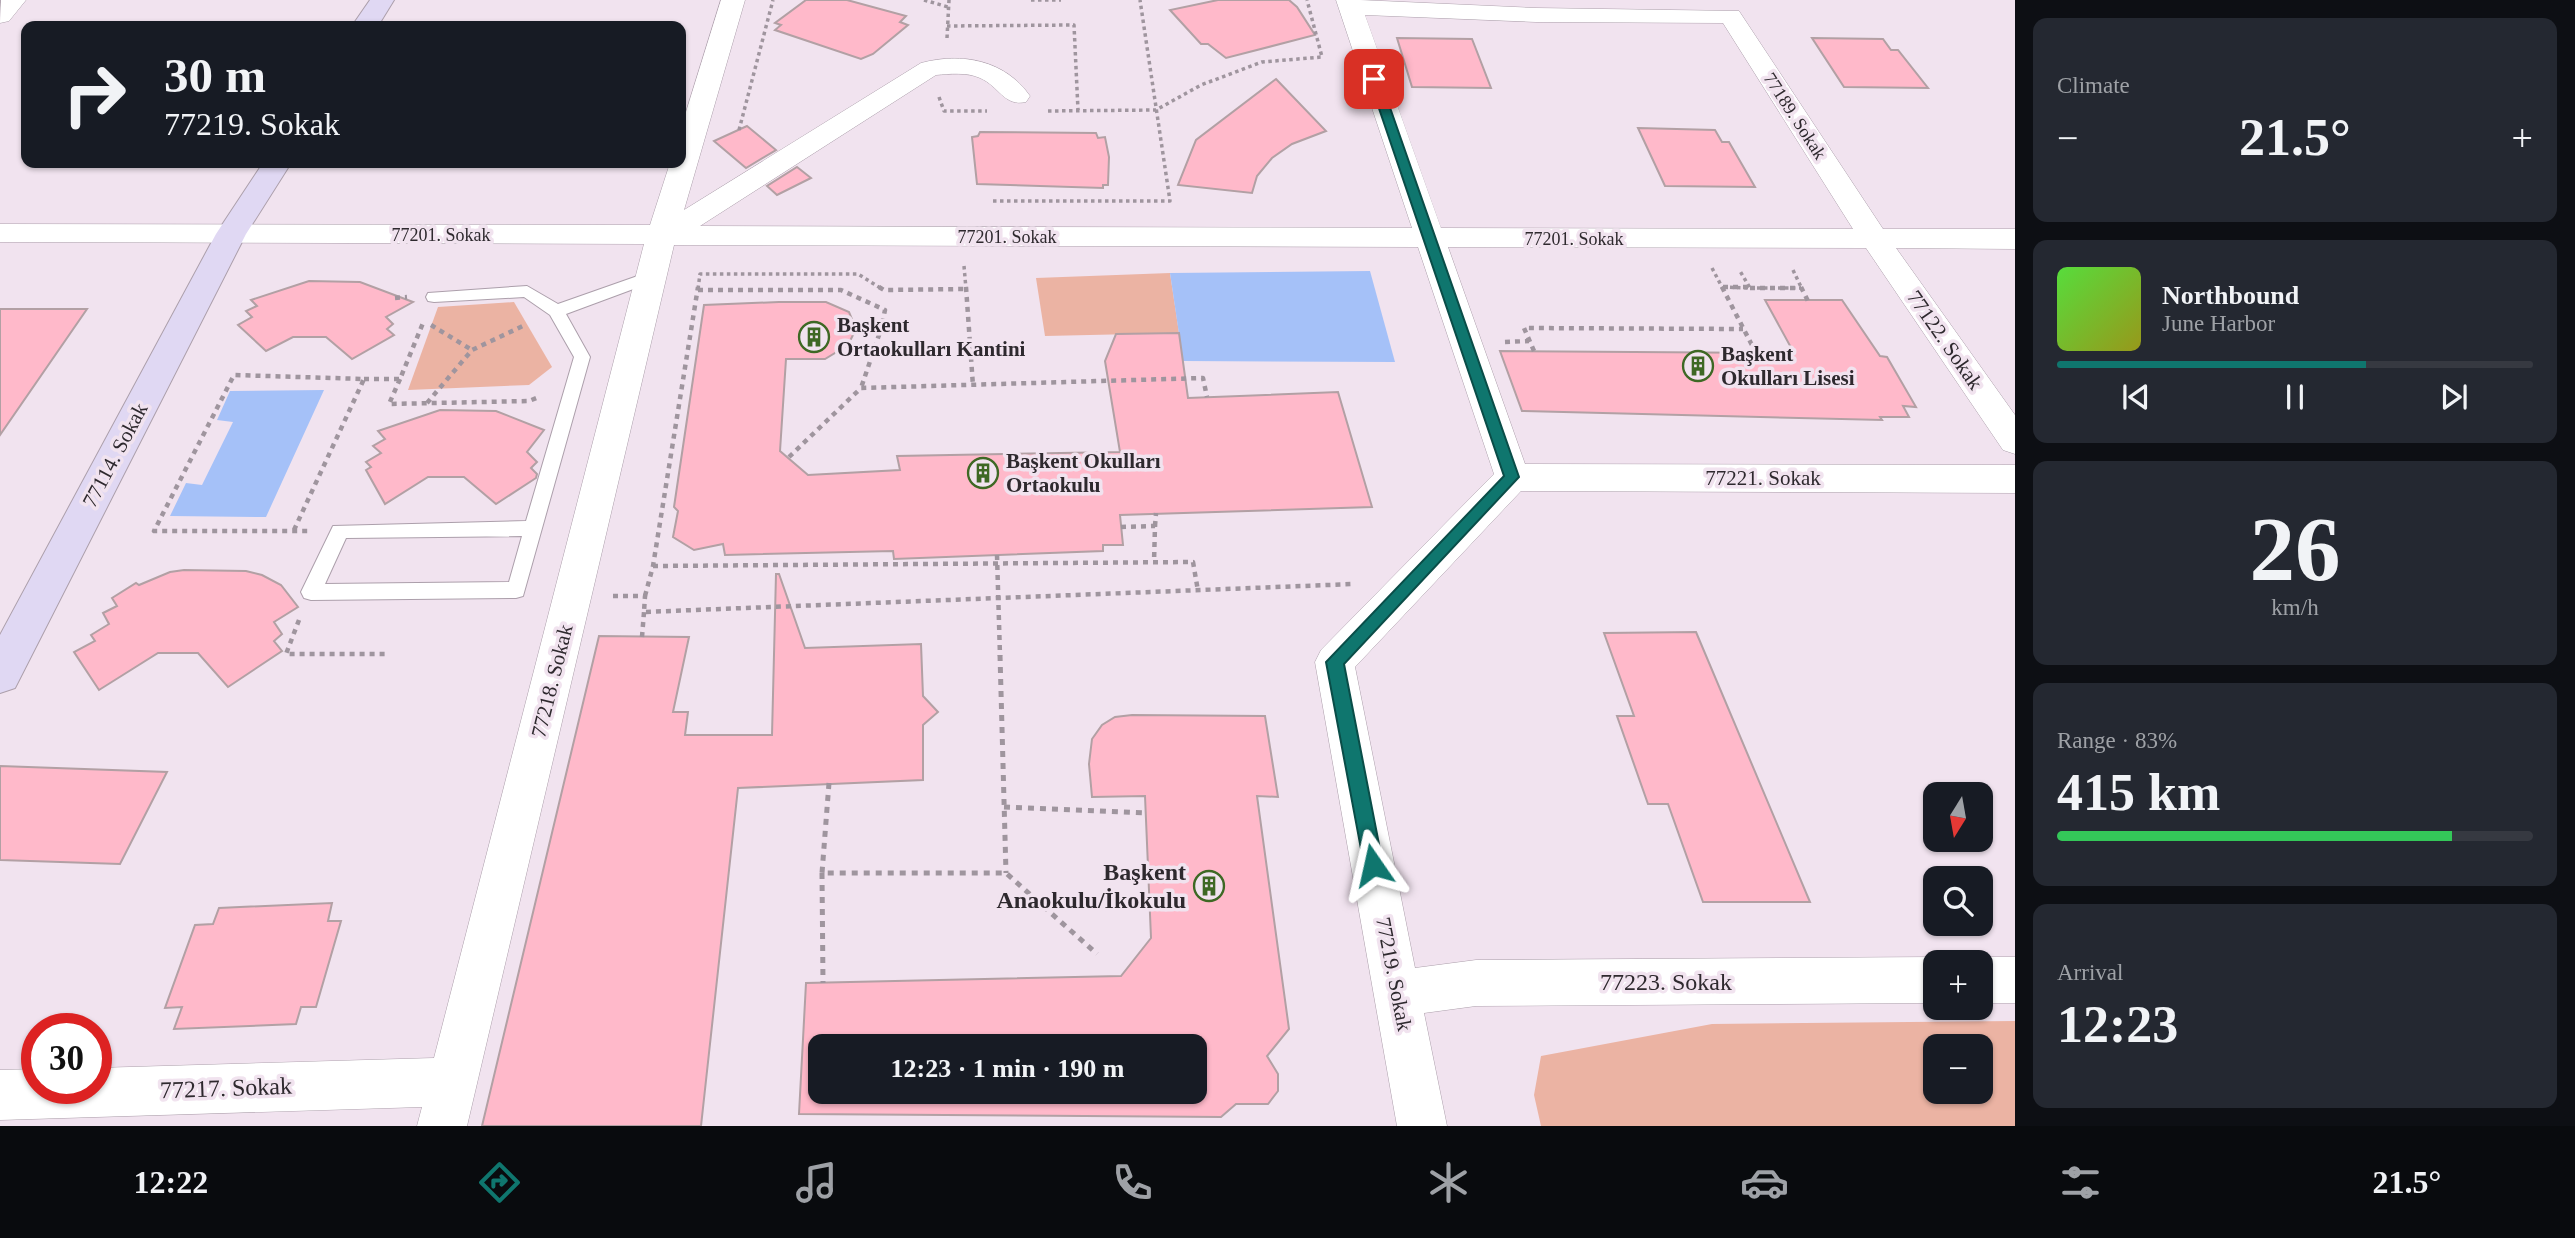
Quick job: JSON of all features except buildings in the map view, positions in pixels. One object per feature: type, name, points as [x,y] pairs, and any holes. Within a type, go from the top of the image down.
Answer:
[{"type":"main road","points":[[368,21],[382,0]]},
{"type":"main road","name":"77114. Sokak","points":[[0,675],[230,234],[274,168]]},
{"type":"street","points":[[0,16],[14,0]]},
{"type":"street","name":"77218. Sokak","points":[[686,158],[733,0]]},
{"type":"street","points":[[1512,477],[1349,4],[1524,15],[1730,16],[1753,0]]},
{"type":"street","name":"77189. Sokak","points":[[1730,16],[1875,240]]},
{"type":"street","points":[[663,236],[930,68],[956,65],[983,68],[1008,84],[1017,96]]},
{"type":"street","name":"77218. Sokak","points":[[447,1104],[573,598],[649,277],[683,168]]},
{"type":"street","name":"77201. Sokak","points":[[0,233],[2015,239]]},
{"type":"street","name":"77122. Sokak","points":[[1875,240],[2015,441]]},
{"type":"street","name":"77221. Sokak","points":[[1512,477],[2015,479]]},
{"type":"street","name":"77219. Sokak","points":[[1422,1126],[1335,662],[1512,477]]},
{"type":"street","name":"77223. Sokak","points":[[1397,994],[1476,984],[1923,980]]},
{"type":"street","points":[[1993,980],[2015,980]]},
{"type":"street","name":"77217. Sokak","points":[[0,1095],[447,1104]]},
{"type":"lane","points":[[556,311],[649,277]]},
{"type":"lane","points":[[434,297],[527,291],[556,311],[582,357],[516,590],[311,592],[340,531],[533,528]]},
{"type":"path","points":[[739,130],[773,0]]},
{"type":"path","points":[[924,0],[948,7]]},
{"type":"path","points":[[947,42],[949,0]]},
{"type":"path","points":[[1031,0],[1061,0]]},
{"type":"path","points":[[993,201],[1170,201],[1140,0]]},
{"type":"path","points":[[1156,110],[1201,85],[1262,62],[1322,57],[1307,0]]},
{"type":"path","points":[[947,26],[1074,25],[1077,110]]},
{"type":"path","points":[[964,258],[973,386]]},
{"type":"path","points":[[1707,258],[1756,353]]},
{"type":"path","points":[[1791,265],[1808,301]]},
{"type":"path","points":[[1738,267],[1750,288]]},
{"type":"path","points":[[642,636],[645,596],[653,566],[700,274],[858,274],[884,290],[966,289]]},
{"type":"path","points":[[1722,287],[1801,288]]},
{"type":"path","points":[[698,290],[841,290],[885,310],[861,388],[789,457]]},
{"type":"path","points":[[395,298],[434,297]]},
{"type":"path","points":[[427,403],[472,350],[556,311]]},
{"type":"path","points":[[472,350],[424,321],[389,404],[529,401],[575,381]]},
{"type":"path","points":[[1534,351],[1524,328],[1743,329]]},
{"type":"path","points":[[856,329],[881,329]]},
{"type":"path","points":[[340,531],[155,531],[234,375],[400,379]]},
{"type":"path","points":[[861,388],[1203,378],[1207,397]]},
{"type":"path","points":[[294,530],[364,379]]},
{"type":"path","points":[[1154,562],[1156,513]]},
{"type":"path","points":[[1121,527],[1155,526]]},
{"type":"path","points":[[997,555],[1006,873]]},
{"type":"path","points":[[653,566],[1193,562],[1198,591]]},
{"type":"path","points":[[644,612],[1361,584]]},
{"type":"path","points":[[311,592],[286,654],[385,653]]},
{"type":"path","points":[[573,598],[645,596]]},
{"type":"path","points":[[823,983],[822,873],[829,783]]},
{"type":"path","points":[[1004,807],[1146,813]]},
{"type":"path","points":[[822,873],[1006,873],[1097,954]]},
{"type":"shaded area","points":[[1170,273],[1179,333],[1045,336],[1036,278]]},
{"type":"shaded area","points":[[514,302],[552,367],[529,385],[408,390],[438,307]]},
{"type":"shaded area","points":[[2015,1021],[2015,1126],[1541,1126],[1534,1095],[1541,1056],[1712,1024]]},
{"type":"water","points":[[1370,271],[1395,362],[1183,361],[1170,273]]},
{"type":"water","points":[[324,390],[266,517],[170,516],[186,483],[202,485],[233,422],[217,420],[230,391]]},
{"type":"place","name":"Başkent Ortaokulları Kantini","points":[[814,337]]},
{"type":"place","name":"Başkent Okulları Lisesi","points":[[1698,366]]},
{"type":"place","name":"Başkent Okulları Ortaokulu","points":[[983,473]]},
{"type":"place","name":"Başkent Anaokulu/İkokulu","points":[[1209,886]]},
{"type":"route","points":[[1373,865],[1335,662],[1512,477],[1374,79]]}]
